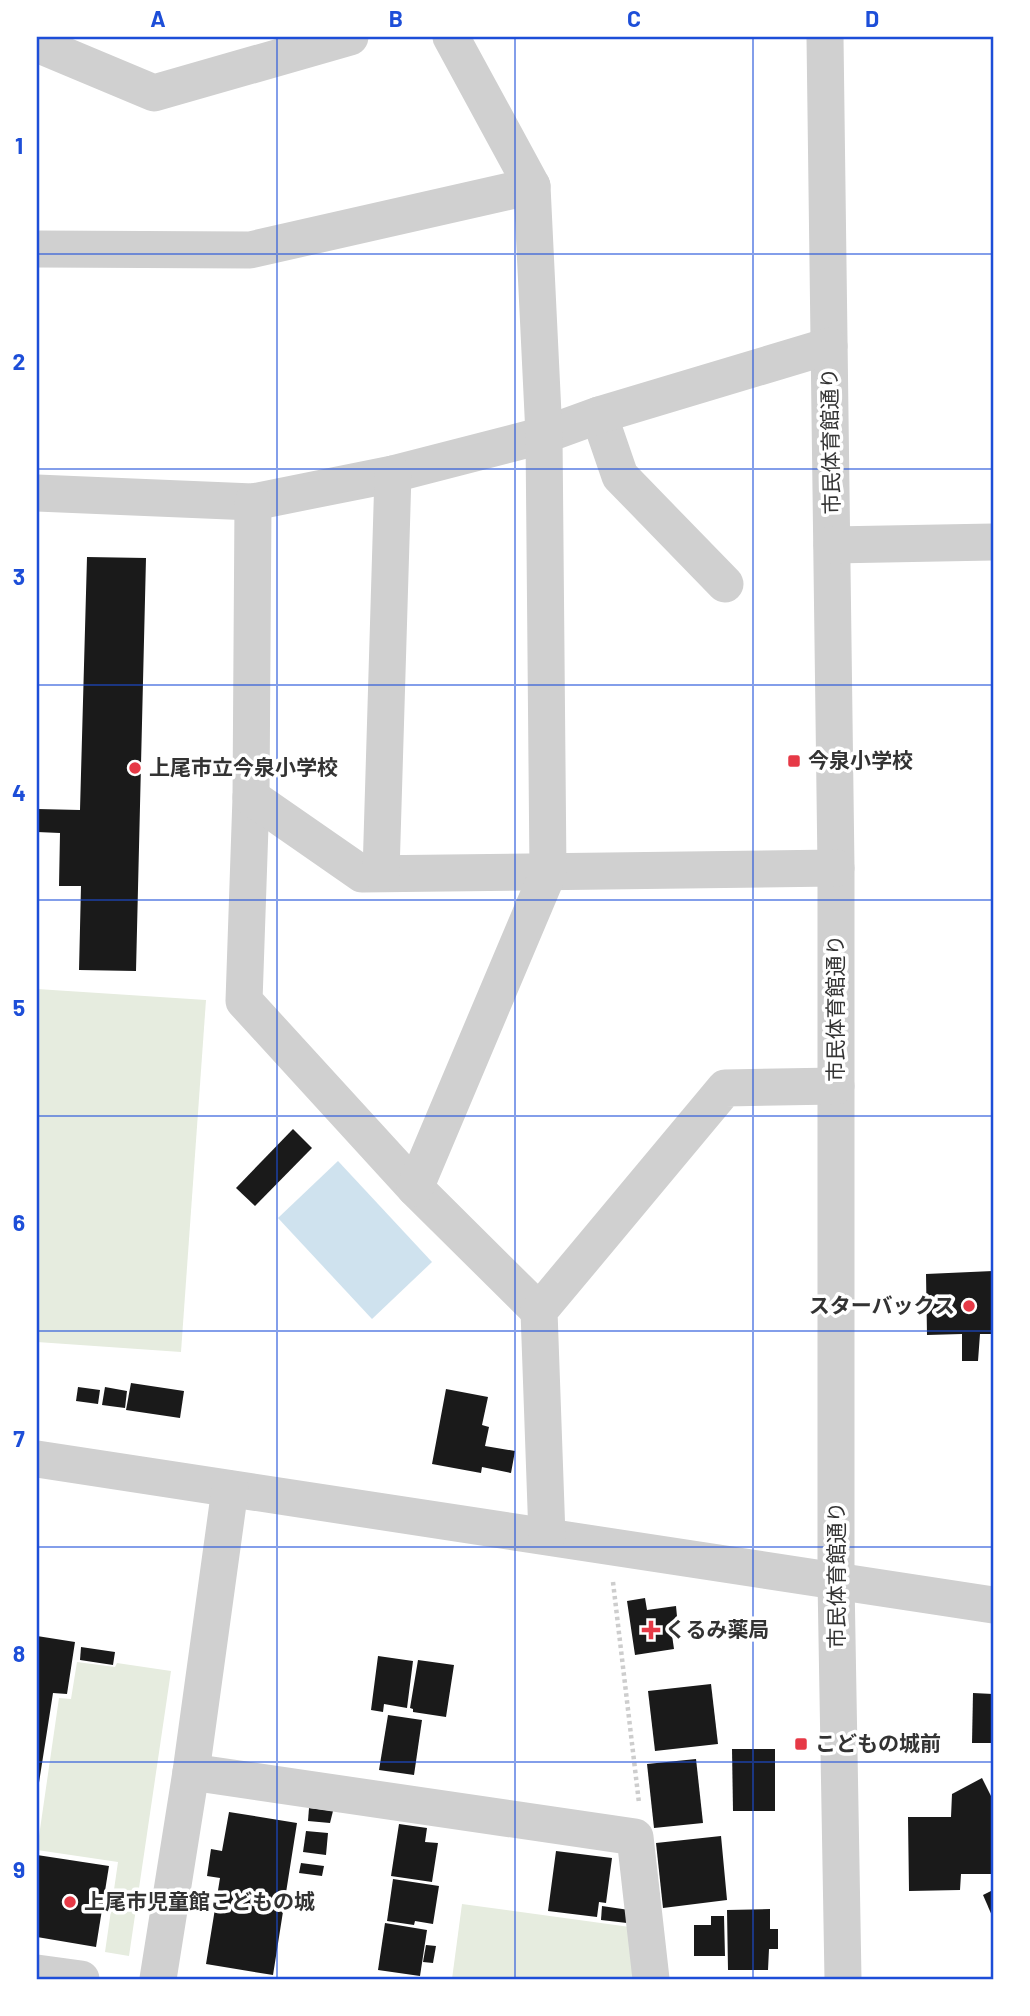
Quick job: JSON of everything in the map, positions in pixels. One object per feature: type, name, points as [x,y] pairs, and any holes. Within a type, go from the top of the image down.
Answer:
[{"type":"street","points":[[37,44],[154,93],[350,37]]},
{"type":"street","points":[[415,1188],[548,873],[544,435],[531,186],[451,37]]},
{"type":"street","name":"市民体育館通り","points":[[825,37],[836,868],[836,1581],[843,1979]]},
{"type":"street","points":[[37,249],[250,250],[531,186]]},
{"type":"street","points":[[37,493],[253,502],[393,474],[544,435],[599,415],[830,346]]},
{"type":"street","points":[[599,415],[620,476],[725,584]]},
{"type":"street","points":[[381,873],[393,474]]},
{"type":"street","points":[[253,502],[251,797],[244,1001],[415,1188],[538,1311]]},
{"type":"street","points":[[832,545],[993,542]]},
{"type":"street","points":[[251,797],[362,873],[836,868]]},
{"type":"street","points":[[547,1536],[538,1311],[725,1088],[836,1086]]},
{"type":"street","points":[[37,1459],[993,1605]]},
{"type":"street","points":[[158,1979],[191,1772],[230,1489]]},
{"type":"street","points":[[191,1772],[635,1837],[651,1979]]},
{"type":"street","points":[[37,1973],[81,1979]]},
{"type":"path","points":[[613,1582],[643,1832],[635,1837]]},
{"type":"shaded area","points":[[37,989],[206,1000],[181,1352],[37,1342]]},
{"type":"shaded area","points":[[77,1662],[115,1667],[117,1663],[171,1671],[129,1956],[105,1952],[118,1862],[37,1850],[59,1698],[71,1699]]},
{"type":"shaded area","points":[[462,1904],[630,1927],[636,1979],[452,1979]]},
{"type":"water","points":[[338,1161],[432,1262],[372,1319],[278,1218]]},
{"type":"building","points":[[87,557],[146,558],[136,971],[79,970],[81,886],[59,886],[60,833],[37,832],[37,809],[80,810]]},
{"type":"building","points":[[293,1129],[312,1148],[255,1206],[236,1188]]},
{"type":"building","points":[[993,1271],[993,1334],[980,1334],[978,1361],[962,1361],[962,1334],[927,1335],[926,1274]]},
{"type":"building","points":[[131,1383],[184,1391],[180,1418],[126,1410]]},
{"type":"building","points":[[78,1387],[100,1390],[98,1404],[76,1401]]},
{"type":"building","points":[[105,1387],[127,1391],[125,1408],[102,1405]]},
{"type":"building","points":[[446,1389],[488,1397],[482,1425],[489,1427],[485,1446],[515,1451],[511,1473],[482,1467],[481,1473],[432,1464]]},
{"type":"building","points":[[645,1598],[647,1610],[676,1606],[678,1627],[671,1628],[674,1649],[635,1655],[627,1601]]},
{"type":"building","points":[[37,1636],[75,1642],[67,1694],[53,1693],[38,1789]]},
{"type":"building","points":[[81,1647],[115,1652],[113,1665],[80,1660]]},
{"type":"building","points":[[378,1656],[413,1661],[407,1708],[384,1704],[383,1712],[371,1710]]},
{"type":"building","points":[[418,1660],[454,1665],[446,1717],[413,1712],[410,1708]]},
{"type":"building","points":[[711,1684],[718,1744],[655,1751],[648,1691]]},
{"type":"building","points":[[973,1693],[993,1694],[993,1743],[972,1743]]},
{"type":"building","points":[[388,1715],[422,1720],[414,1775],[379,1770]]},
{"type":"building","points":[[732,1749],[775,1749],[775,1811],[733,1811]]},
{"type":"building","points":[[696,1759],[703,1823],[654,1828],[647,1764]]},
{"type":"building","points":[[982,1778],[993,1800],[993,1874],[961,1874],[960,1890],[909,1891],[908,1817],[951,1817],[952,1794]]},
{"type":"building","points":[[309,1808],[333,1811],[330,1823],[308,1821]]},
{"type":"building","points":[[229,1812],[297,1823],[273,1975],[206,1964],[220,1878],[207,1876],[211,1849],[222,1851]]},
{"type":"building","points":[[399,1824],[427,1828],[425,1842],[438,1843],[432,1882],[391,1876]]},
{"type":"building","points":[[306,1831],[328,1833],[326,1855],[303,1852]]},
{"type":"building","points":[[721,1836],[727,1900],[663,1908],[656,1843]]},
{"type":"building","points":[[556,1851],[612,1858],[606,1903],[599,1902],[597,1917],[548,1911]]},
{"type":"building","name":"上尾市児童館こどもの城","points":[[37,1855],[109,1866],[96,1947],[37,1937]]},
{"type":"building","points":[[301,1863],[324,1866],[322,1876],[299,1873]]},
{"type":"building","points":[[393,1879],[439,1886],[433,1924],[415,1921],[414,1925],[387,1921]]},
{"type":"building","points":[[993,1890],[993,1918],[983,1895]]},
{"type":"building","points":[[602,1906],[629,1910],[627,1923],[601,1920]]},
{"type":"building","points":[[770,1909],[770,1929],[778,1929],[778,1949],[769,1949],[768,1970],[728,1970],[727,1910]]},
{"type":"building","points":[[711,1916],[724,1916],[725,1956],[694,1956],[694,1925],[711,1925]]},
{"type":"building","points":[[385,1923],[427,1930],[420,1976],[378,1970]]},
{"type":"building","points":[[426,1945],[436,1946],[433,1963],[423,1962]]},
{"type":"place","name":"今泉小学校","points":[[794,761]]},
{"type":"place","name":"上尾市立今泉小学校","points":[[135,768]]},
{"type":"place","name":"スターバックス","points":[[969,1306]]},
{"type":"place","name":"くるみ薬局","points":[[651,1630]]},
{"type":"place","name":"こどもの城前","points":[[801,1744]]},
{"type":"place","name":"上尾市児童館こどもの城","points":[[70,1902]]}]
